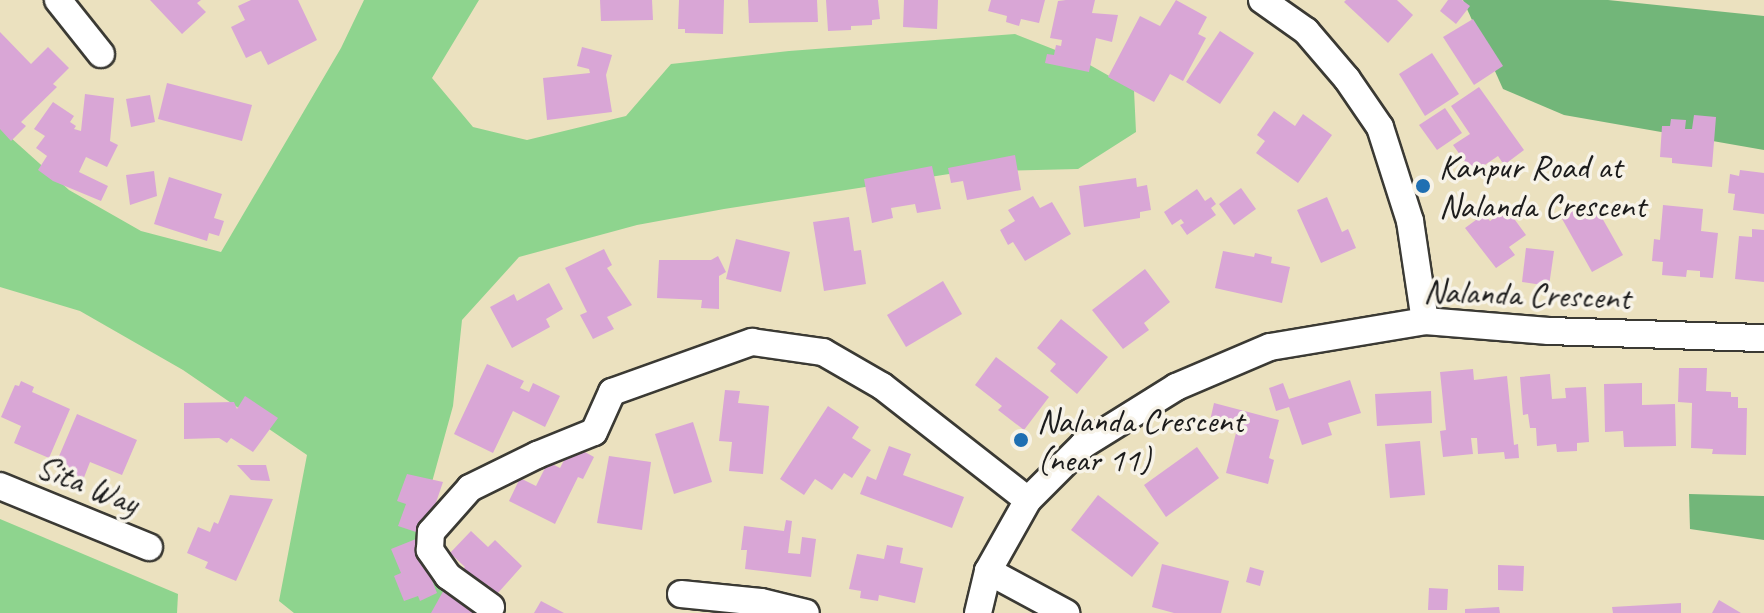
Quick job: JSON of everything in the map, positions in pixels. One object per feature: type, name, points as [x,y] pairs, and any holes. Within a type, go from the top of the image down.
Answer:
[{"type":"street","points":[[58,0],[101,54]]},
{"type":"street","points":[[1262,0],[1306,31],[1347,79],[1380,127],[1410,221],[1425,321]]},
{"type":"street","name":"Nalanda Crescent","points":[[978,613],[988,571],[1028,500],[1083,445],[1176,387],[1270,347],[1425,321],[1549,331],[1764,338]]},
{"type":"street","points":[[491,607],[448,576],[430,550],[431,532],[470,488],[537,455],[594,432],[612,392],[752,342],[823,352],[882,386],[1028,500]]},
{"type":"street","name":"Sita Way","points":[[0,486],[149,547]]},
{"type":"street","points":[[988,571],[1066,613]]},
{"type":"street","points":[[681,594],[761,602],[806,613]]},
{"type":"green space","points":[[364,0],[479,0],[432,78],[473,127],[527,140],[626,116],[671,64],[789,51],[1015,34],[1081,60],[1134,90],[1136,132],[1078,169],[962,172],[724,209],[637,225],[519,257],[462,320],[453,406],[421,522],[493,613],[294,613],[279,601],[307,455],[183,370],[80,311],[0,287],[0,128],[69,190],[141,231],[221,252],[341,48]]},
{"type":"green space","points":[[1463,0],[1608,0],[1764,16],[1764,150],[1564,115],[1503,89]]},
{"type":"green space","points":[[1689,494],[1764,496],[1764,540],[1690,529]]},
{"type":"green space","points":[[0,519],[178,594],[177,613],[0,613]]},
{"type":"building","points":[[150,0],[201,0],[197,3],[206,12],[182,34]]},
{"type":"building","points":[[251,0],[298,0],[317,40],[268,65],[261,51],[246,58],[231,27],[245,20],[238,6]]},
{"type":"building","points":[[600,0],[652,0],[653,20],[601,21]]},
{"type":"building","points":[[679,0],[724,0],[723,34],[685,33],[685,29],[678,29]]},
{"type":"building","points":[[748,0],[817,0],[818,22],[749,23]]},
{"type":"building","points":[[826,0],[878,0],[880,19],[872,20],[872,25],[851,26],[851,30],[828,31]]},
{"type":"building","points":[[904,0],[938,0],[937,29],[903,27]]},
{"type":"building","points":[[991,0],[1045,0],[1039,23],[1021,19],[1019,26],[1006,22],[1007,16],[988,11]]},
{"type":"building","points":[[1095,0],[1092,13],[1118,15],[1112,42],[1096,38],[1089,72],[1045,63],[1047,54],[1054,55],[1056,45],[1061,46],[1062,40],[1050,38],[1058,1]]},
{"type":"building","points":[[1176,0],[1207,17],[1198,34],[1206,38],[1183,81],[1170,74],[1154,102],[1108,77],[1140,16],[1160,26]]},
{"type":"building","points":[[1397,0],[1413,15],[1388,43],[1344,2]]},
{"type":"building","points":[[1448,0],[1462,0],[1470,6],[1456,24],[1440,11]]},
{"type":"building","points":[[1473,19],[1503,66],[1474,85],[1443,37]]},
{"type":"building","points":[[1220,31],[1254,53],[1220,104],[1186,82]]},
{"type":"building","points":[[0,32],[31,64],[48,47],[69,68],[53,84],[57,87],[21,122],[26,126],[11,141],[0,129]]},
{"type":"building","points":[[582,47],[612,55],[606,75],[612,112],[547,120],[543,78],[590,73],[589,69],[577,66]]},
{"type":"building","points":[[1432,53],[1459,94],[1425,116],[1399,74]]},
{"type":"building","points":[[167,83],[252,105],[242,141],[158,119]]},
{"type":"building","points":[[1479,87],[1524,150],[1504,165],[1498,156],[1473,173],[1453,145],[1470,134],[1451,106]]},
{"type":"building","points":[[85,94],[114,98],[110,141],[118,145],[107,167],[86,157],[79,172],[108,186],[101,201],[53,181],[38,170],[47,156],[36,148],[45,136],[34,129],[53,102],[74,116],[70,122],[76,126],[74,129],[81,131]]},
{"type":"building","points":[[150,95],[155,122],[131,127],[126,99]]},
{"type":"building","points":[[1445,108],[1462,133],[1437,150],[1419,125]]},
{"type":"building","points":[[1274,111],[1295,126],[1303,114],[1332,135],[1298,183],[1256,153],[1265,141],[1257,135]]},
{"type":"building","points":[[1694,115],[1716,117],[1712,167],[1672,163],[1672,158],[1660,157],[1662,126],[1670,126],[1671,119],[1686,120],[1685,129],[1692,129]]},
{"type":"building","points":[[1015,155],[1021,190],[967,200],[963,181],[951,183],[948,168]]},
{"type":"building","points":[[932,166],[941,209],[917,213],[915,204],[891,208],[893,218],[872,223],[864,179]]},
{"type":"building","points":[[1740,170],[1764,173],[1764,214],[1733,210],[1735,194],[1728,193],[1730,174],[1739,176]]},
{"type":"building","points":[[154,171],[157,196],[130,205],[126,175]]},
{"type":"building","points":[[169,177],[222,194],[214,218],[224,221],[219,236],[209,233],[207,241],[154,224]]},
{"type":"building","points":[[1136,178],[1137,187],[1147,185],[1151,210],[1140,212],[1140,218],[1084,227],[1079,186]]},
{"type":"building","points":[[1241,188],[1256,209],[1234,225],[1219,204]]},
{"type":"building","points":[[1197,189],[1205,201],[1211,197],[1216,204],[1211,208],[1216,215],[1187,235],[1180,225],[1184,223],[1181,219],[1172,225],[1164,212]]},
{"type":"building","points":[[1033,196],[1040,208],[1052,202],[1071,234],[1025,261],[1013,242],[1008,245],[1000,230],[1015,221],[1008,210]]},
{"type":"building","points":[[1327,197],[1342,232],[1348,229],[1356,248],[1321,263],[1297,210]]},
{"type":"building","points":[[1592,200],[1623,255],[1592,272],[1561,217]]},
{"type":"building","points":[[1663,205],[1703,209],[1701,231],[1718,233],[1713,278],[1700,277],[1700,271],[1687,270],[1686,277],[1662,275],[1663,262],[1652,261],[1654,239],[1660,240]]},
{"type":"building","points":[[1507,209],[1526,235],[1509,247],[1515,255],[1496,268],[1465,228],[1484,214],[1490,221]]},
{"type":"building","points":[[849,217],[854,251],[861,250],[866,284],[824,291],[813,222]]},
{"type":"building","points":[[1752,229],[1764,230],[1764,282],[1735,279],[1739,236],[1752,237]]},
{"type":"building","points":[[736,239],[790,252],[781,292],[726,279]]},
{"type":"building","points":[[1526,248],[1554,251],[1549,286],[1522,282]]},
{"type":"building","points":[[604,249],[612,265],[607,268],[632,305],[607,317],[614,329],[593,339],[580,315],[587,312],[565,268]]},
{"type":"building","points":[[1223,251],[1272,257],[1271,263],[1290,267],[1282,303],[1215,288]]},
{"type":"building","points":[[718,256],[726,272],[719,276],[719,309],[701,308],[702,300],[657,298],[659,260],[711,260]]},
{"type":"building","points":[[1145,269],[1170,302],[1144,323],[1149,330],[1123,349],[1092,310]]},
{"type":"building","points":[[943,281],[962,314],[906,347],[887,315]]},
{"type":"building","points":[[549,283],[563,309],[546,319],[550,327],[512,348],[490,307],[514,294],[517,301]]},
{"type":"building","points":[[1061,319],[1108,357],[1077,394],[1050,371],[1056,364],[1037,348]]},
{"type":"building","points":[[996,357],[1049,397],[1024,430],[998,410],[1002,406],[975,385]]},
{"type":"building","points":[[487,364],[524,381],[520,388],[529,392],[533,383],[560,396],[545,427],[513,411],[493,453],[454,434]]},
{"type":"building","points":[[1679,368],[1707,368],[1706,391],[1731,392],[1731,397],[1738,397],[1738,408],[1747,408],[1746,455],[1712,454],[1713,449],[1691,448],[1692,403],[1678,402]]},
{"type":"building","points":[[1473,369],[1474,380],[1507,376],[1514,445],[1518,444],[1519,458],[1505,459],[1504,452],[1478,454],[1477,438],[1471,438],[1473,454],[1443,457],[1440,431],[1446,430],[1440,372]]},
{"type":"building","points":[[1550,374],[1552,399],[1566,398],[1565,388],[1586,387],[1589,442],[1577,443],[1577,451],[1557,452],[1556,444],[1537,446],[1536,428],[1530,428],[1528,414],[1523,415],[1520,377]]},
{"type":"building","points":[[1350,380],[1361,413],[1328,423],[1332,435],[1302,445],[1289,407],[1276,411],[1269,388],[1283,383],[1289,399]]},
{"type":"building","points":[[21,381],[34,387],[32,392],[70,409],[49,458],[14,443],[21,426],[1,417],[15,385],[19,386]]},
{"type":"building","points":[[1642,383],[1642,405],[1675,404],[1676,446],[1624,447],[1623,431],[1605,432],[1604,384]]},
{"type":"building","points":[[725,390],[740,391],[738,403],[769,406],[763,474],[729,471],[732,442],[719,441]]},
{"type":"building","points":[[1431,391],[1432,423],[1377,426],[1375,394]]},
{"type":"building","points":[[245,396],[278,418],[253,452],[231,438],[227,443],[219,438],[184,439],[184,403],[234,402],[237,409]]},
{"type":"building","points":[[1214,403],[1279,420],[1269,458],[1274,460],[1268,484],[1226,473],[1236,433],[1209,425]]},
{"type":"building","points":[[828,406],[859,427],[852,438],[871,450],[852,478],[844,473],[832,490],[815,479],[804,495],[780,479]]},
{"type":"building","points":[[77,414],[137,440],[122,475],[90,462],[83,480],[54,468]]},
{"type":"building","points":[[693,422],[712,482],[674,494],[655,434]]},
{"type":"building","points":[[1420,441],[1425,495],[1390,498],[1385,444]]},
{"type":"building","points":[[572,445],[594,457],[583,479],[578,477],[555,524],[509,501],[520,478],[536,486],[548,462],[560,468]]},
{"type":"building","points":[[889,446],[911,454],[903,475],[964,497],[952,528],[860,494],[867,476],[876,480]]},
{"type":"building","points":[[1197,447],[1219,478],[1166,517],[1144,485]]},
{"type":"building","points":[[609,456],[651,462],[642,530],[597,523]]},
{"type":"building","points":[[237,465],[266,465],[270,481],[251,480]]},
{"type":"building","points":[[407,474],[443,482],[425,535],[398,526],[406,504],[397,501]]},
{"type":"building","points":[[230,495],[273,499],[236,581],[205,568],[208,562],[187,553],[198,527],[210,532],[214,522],[218,524]]},
{"type":"building","points":[[1098,495],[1159,543],[1132,577],[1071,530]]},
{"type":"building","points":[[786,520],[792,521],[788,553],[800,554],[802,537],[816,539],[811,577],[745,569],[747,550],[741,550],[744,526],[784,531]]},
{"type":"building","points":[[471,531],[488,547],[495,540],[522,566],[497,594],[488,585],[482,591],[461,571],[465,567],[450,553]]},
{"type":"building","points":[[416,539],[437,593],[420,601],[418,596],[404,601],[394,576],[401,573],[391,549]]},
{"type":"building","points":[[887,545],[903,548],[900,563],[923,568],[915,603],[879,595],[878,601],[860,598],[861,591],[849,589],[857,554],[884,559]]},
{"type":"building","points":[[1162,564],[1229,581],[1221,613],[1174,613],[1152,607]]},
{"type":"building","points":[[1498,565],[1524,566],[1523,591],[1498,590]]},
{"type":"building","points":[[1250,567],[1264,571],[1260,586],[1246,582]]},
{"type":"building","points":[[445,588],[488,613],[431,613]]},
{"type":"building","points":[[1429,588],[1448,589],[1447,610],[1428,610]]},
{"type":"building","points":[[1719,600],[1741,613],[1712,613]]},
{"type":"building","points":[[541,601],[564,613],[534,613]]},
{"type":"building","points":[[1681,603],[1681,613],[1613,613],[1612,607]]},
{"type":"building","points":[[1499,607],[1500,613],[1465,613],[1465,609]]},
{"type":"place","name":"Kanpur Road at Nalanda Crescent","points":[[1423,186]]},
{"type":"place","name":"Nalanda Crescent (near 11)","points":[[1021,440]]}]
